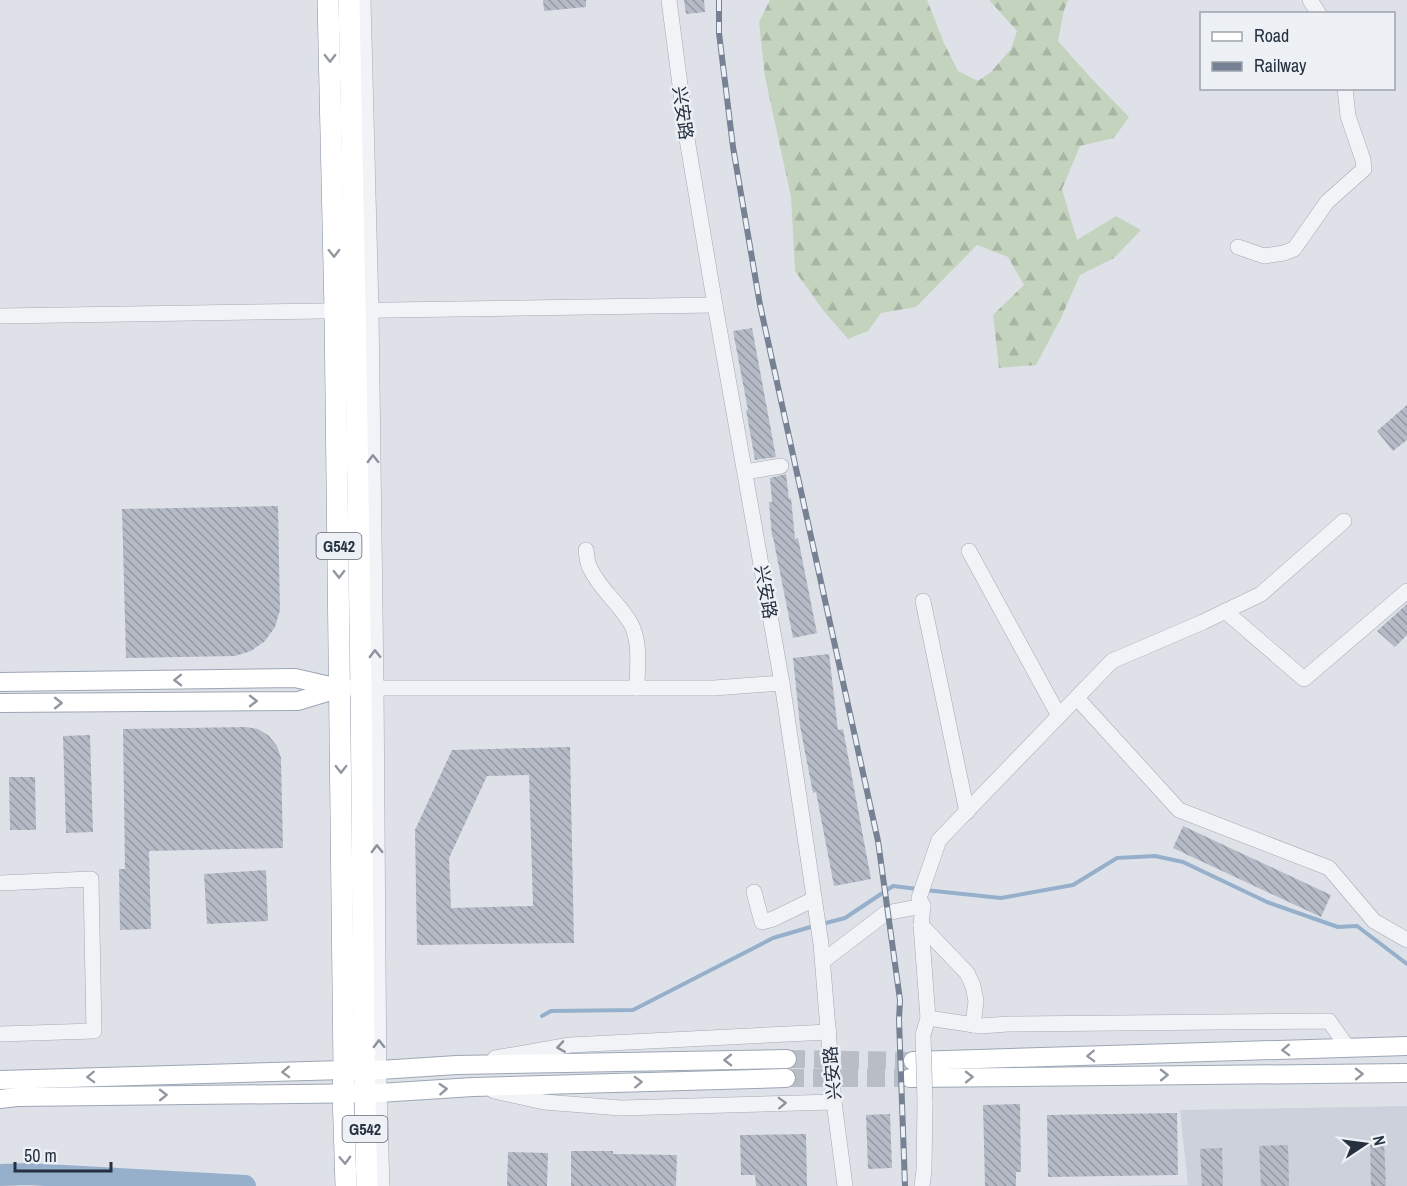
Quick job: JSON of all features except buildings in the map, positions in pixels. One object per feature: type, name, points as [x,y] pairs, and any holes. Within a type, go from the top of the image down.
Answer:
[{"type":"highway","name":"G542","points":[[328,0],[354,310]]},
{"type":"highway","name":"G542","points":[[349,0],[363,1071],[372,1093],[367,1186]]},
{"type":"highway","name":"G542","points":[[346,1186],[343,1093],[363,1071]]},
{"type":"main road","points":[[0,682],[295,678],[359,688]]},
{"type":"main road","points":[[0,703],[298,701],[359,688]]},
{"type":"main road","points":[[1407,1046],[911,1070],[1407,1073]]},
{"type":"main road","points":[[0,1080],[363,1071],[458,1065],[787,1059]]},
{"type":"main road","points":[[0,1099],[372,1093],[473,1087],[786,1078]]},
{"type":"street","points":[[354,310],[363,0]]},
{"type":"street","name":"兴安路","points":[[669,0],[687,139],[782,683],[821,944],[834,1102],[845,1186]]},
{"type":"street","points":[[1238,247],[1264,256],[1294,249],[1327,202],[1364,169],[1348,116],[1346,90]]},
{"type":"street","points":[[0,316],[715,305]]},
{"type":"street","points":[[745,472],[781,466]]},
{"type":"street","points":[[922,1186],[925,1102],[923,1035],[928,1018],[921,925],[923,896],[939,840],[1112,661],[1261,594],[1344,521]]},
{"type":"street","points":[[586,550],[589,567],[632,626],[637,643],[637,688]]},
{"type":"street","points":[[969,551],[1059,716]]},
{"type":"street","points":[[1225,611],[1304,679],[1407,591]]},
{"type":"street","points":[[923,601],[967,812]]},
{"type":"street","points":[[359,688],[714,688],[782,683]]},
{"type":"street","points":[[1077,698],[1179,810],[1329,868],[1374,921],[1407,940]]},
{"type":"street","points":[[0,883],[91,879],[94,1031],[0,1034]]},
{"type":"street","points":[[754,892],[762,922],[814,902]]},
{"type":"street","points":[[823,961],[886,913],[923,896]]},
{"type":"street","points":[[921,925],[967,973],[976,1001],[973,1025]]},
{"type":"street","points":[[928,1018],[981,1026],[1329,1021],[1348,1048]]},
{"type":"street","points":[[458,1065],[570,1045],[829,1032]]},
{"type":"street","points":[[473,1087],[544,1102],[621,1108],[834,1102]]},
{"type":"street","points":[[372,1093],[382,1186]]},
{"type":"shaded area","points":[[1407,1106],[1407,1186],[1096,1186],[1188,1185],[1180,1110]]},
{"type":"green space","points":[[770,0],[927,0],[958,71],[978,81],[991,72],[1011,49],[1017,31],[989,0],[1068,0],[1058,41],[1129,117],[1114,138],[1080,146],[1062,189],[1077,240],[1116,216],[1141,230],[1114,258],[1080,275],[1061,318],[1036,365],[999,368],[993,315],[1024,285],[1008,257],[977,245],[916,307],[881,313],[868,331],[848,339],[823,310],[795,271],[791,197],[765,77],[759,22]]},
{"type":"waterway","points":[[925,890],[1001,898],[1073,885],[1117,858],[1155,856],[1183,862],[1267,902],[1338,927],[1357,926],[1407,964]]},
{"type":"waterway","points":[[822,924],[845,918],[893,886],[918,889]]},
{"type":"waterway","points":[[542,1016],[551,1011],[633,1010],[773,938],[814,926]]},
{"type":"waterway","points":[[0,1175],[28,1174],[245,1186]]},
{"type":"tunnel","points":[[787,1059],[913,1061]]},
{"type":"tunnel","points":[[786,1078],[910,1078]]},
{"type":"railway","points":[[719,0],[719,33],[733,147],[760,305],[878,841],[900,1000],[905,1186]]}]
